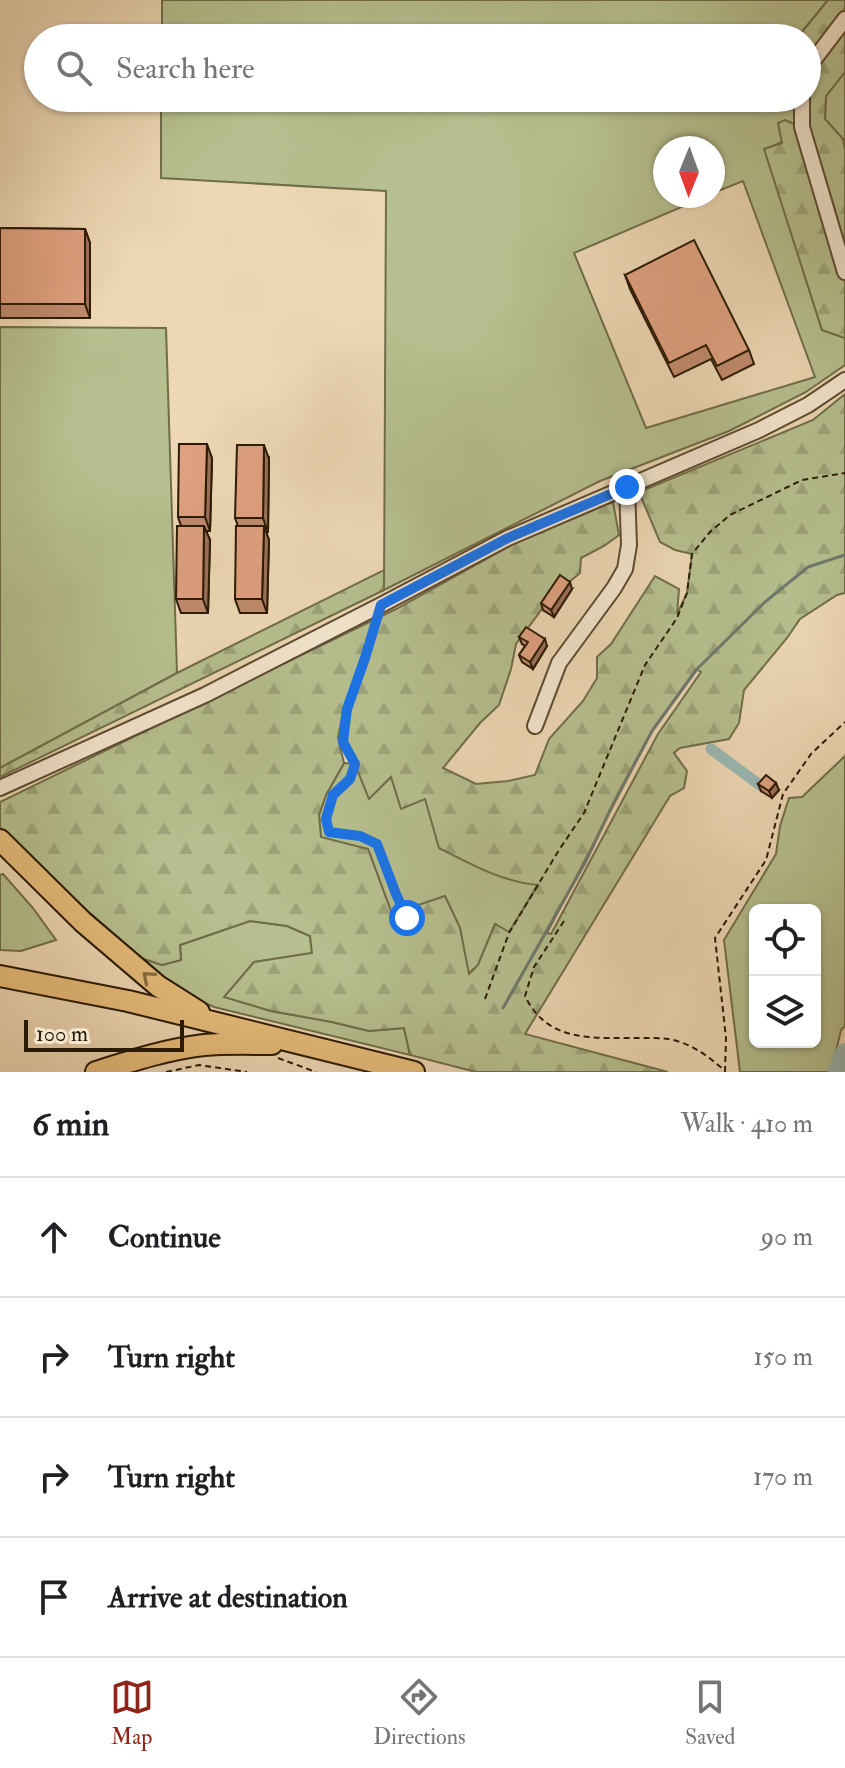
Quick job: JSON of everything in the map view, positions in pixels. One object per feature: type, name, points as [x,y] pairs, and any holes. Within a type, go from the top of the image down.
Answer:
[{"type":"highway","points":[[0,840],[83,922],[158,986],[212,1021]]},
{"type":"highway","points":[[0,976],[128,1001],[414,1072]]},
{"type":"highway","points":[[96,1072],[149,1056],[202,1045],[306,1045]]},
{"type":"street","points":[[821,50],[845,19]]},
{"type":"street","points":[[802,112],[802,127],[845,272]]},
{"type":"street","points":[[0,788],[205,695],[508,538],[759,430],[808,405],[845,380]]},
{"type":"street","points":[[535,726],[559,663],[625,569],[629,545],[627,487]]},
{"type":"path","points":[[485,999],[509,933],[584,813],[645,665],[677,618],[687,593],[692,554],[710,532],[730,515],[802,480],[845,473]]},
{"type":"path","points":[[381,605],[347,709],[343,742],[355,764],[350,779],[333,795],[326,819],[329,832],[360,836],[377,844],[407,923]]},
{"type":"path","points":[[725,1071],[726,1038],[715,938],[766,860],[783,794],[811,754],[845,722]]},
{"type":"path","points":[[564,921],[534,967],[525,996],[532,1010],[560,1031],[587,1038],[674,1039],[703,1051],[725,1071]]},
{"type":"path","points":[[166,1072],[199,1065],[247,1072]]},
{"type":"green space","points":[[162,0],[828,0],[808,24],[162,24]]},
{"type":"green space","points":[[828,0],[845,0],[845,72],[826,96],[825,119],[843,139],[845,150],[845,338],[822,330],[764,149],[782,143],[778,123],[785,120],[801,127],[802,112],[821,112],[821,24],[808,24]]},
{"type":"green space","points":[[845,72],[845,150],[843,139],[825,119],[826,96]]},
{"type":"green space","points":[[161,112],[796,112],[795,126],[788,137],[765,149],[822,330],[845,338],[845,365],[806,392],[729,431],[600,481],[384,590],[386,191],[161,178]],"holes":[[[653,136],[725,136],[725,188],[743,181],[815,377],[646,428],[574,253],[679,208],[653,208]]]},
{"type":"green space","points":[[0,327],[166,328],[177,673],[0,768]]},
{"type":"green space","points":[[845,394],[845,593],[800,619],[744,690],[739,723],[729,739],[680,748],[674,753],[687,771],[684,788],[670,796],[525,1034],[668,1072],[476,1072],[410,1055],[404,1028],[369,1031],[271,1011],[224,997],[254,962],[312,953],[310,936],[287,926],[250,921],[180,945],[181,960],[162,965],[138,957],[0,831],[0,802],[396,609],[517,542],[613,502],[619,535],[581,558],[580,573],[551,597],[516,644],[499,705],[443,768],[476,784],[535,775],[549,739],[583,701],[597,678],[597,657],[611,644],[655,576],[679,589],[677,614],[687,593],[692,554],[660,542],[639,492],[813,420]],"holes":[[[361,668],[347,709],[343,742],[369,799],[391,777],[401,809],[425,799],[439,848],[499,876],[538,885],[509,932],[495,924],[478,965],[469,974],[460,928],[445,896],[412,907],[409,933],[391,911],[368,849],[321,837],[319,815],[344,763],[338,738],[344,706]],[[696,669],[701,672],[658,734],[551,934],[547,933],[652,731]]]},
{"type":"green space","points":[[384,570],[384,590],[0,777],[0,768],[177,673]]},
{"type":"green space","points":[[845,756],[845,1026],[841,1030],[831,1072],[740,1072],[724,940],[776,854],[780,826],[789,798],[802,797]]},
{"type":"green space","points":[[344,763],[355,764],[369,798],[391,777],[425,798],[523,883],[538,884],[509,933],[495,924],[478,965],[468,974],[460,928],[445,896],[427,903],[409,934],[391,911],[368,849],[321,838],[319,815]]},
{"type":"green space","points":[[3,874],[56,940],[21,951],[0,950],[0,875]]},
{"type":"green space","points":[[250,921],[287,926],[310,936],[312,953],[254,962],[225,997],[271,1011],[369,1031],[404,1028],[410,1055],[214,1007],[182,993],[138,957],[162,965],[181,960],[180,945]]},
{"type":"building","points":[[0,228],[85,229],[85,304],[0,304]]},
{"type":"building","points":[[694,240],[749,350],[717,366],[706,345],[669,363],[625,275]]},
{"type":"building","points":[[179,444],[207,444],[205,517],[178,517]]},
{"type":"building","points":[[237,445],[264,445],[263,518],[235,518]]},
{"type":"building","points":[[177,526],[204,526],[203,599],[176,599]]},
{"type":"building","points":[[236,526],[264,526],[262,599],[235,599]]},
{"type":"building","points":[[560,575],[570,582],[551,610],[541,603]]},
{"type":"building","points":[[526,627],[545,639],[530,662],[519,655],[528,642],[519,637]]},
{"type":"building","points":[[766,775],[776,783],[769,791],[758,784]]},
{"type":"waterway","points":[[503,1008],[585,863],[652,731],[697,669],[765,602],[808,567],[845,555]]},
{"type":"waterway","points":[[711,749],[764,788]]},
{"type":"waterway","points":[[838,1072],[845,1053]]},
{"type":"route","points":[[407,918],[377,844],[360,836],[329,832],[326,819],[333,795],[350,779],[355,764],[343,742],[347,709],[381,605],[508,538],[627,487]]}]
